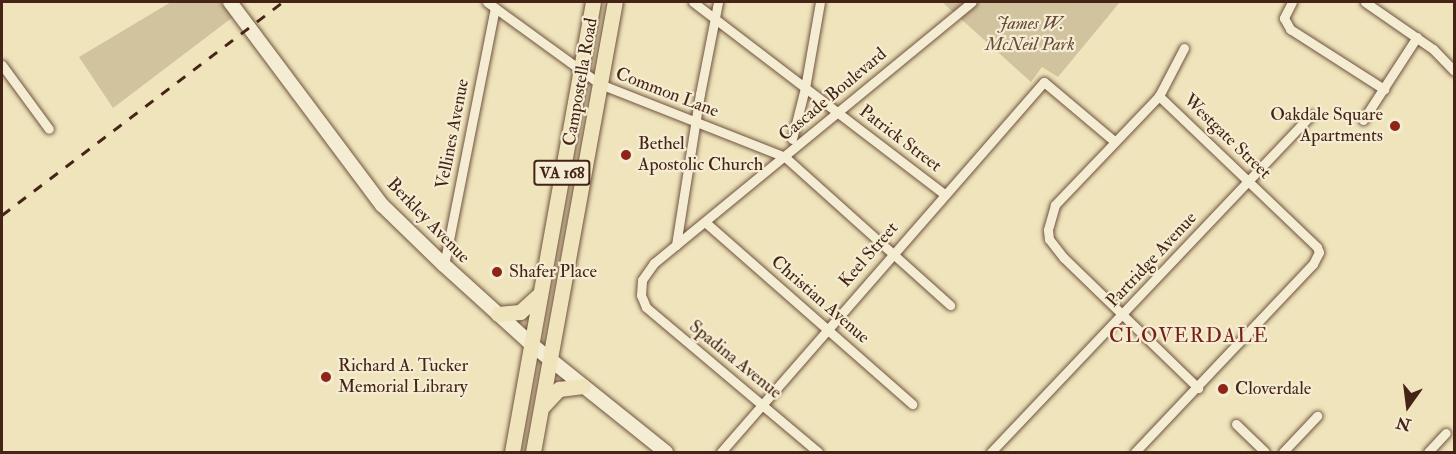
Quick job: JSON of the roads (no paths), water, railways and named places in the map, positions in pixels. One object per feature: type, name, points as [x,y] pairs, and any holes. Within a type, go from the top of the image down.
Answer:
[{"type":"main road","name":"Campostella Road","points":[[512,453],[593,2]]},
{"type":"main road","name":"Campostella Road","points":[[533,453],[615,2]]},
{"type":"main road","points":[[498,314],[520,312],[540,294]]},
{"type":"main road","points":[[541,409],[551,395],[559,389],[584,387]]},
{"type":"street","name":"Berkley Avenue","points":[[230,2],[382,205],[531,344],[666,453]]},
{"type":"street","name":"Common Lane","points":[[486,2],[580,72],[600,84],[785,157],[950,305]]},
{"type":"street","name":"Patrick Street","points":[[693,2],[944,194]]},
{"type":"street","points":[[676,245],[718,2]]},
{"type":"street","points":[[792,139],[805,88],[819,2]]},
{"type":"street","name":"Cascade Boulevard","points":[[641,288],[648,269],[972,2]]},
{"type":"street","points":[[1292,2],[1284,18],[1290,28],[1384,89]]},
{"type":"street","points":[[1365,2],[1417,37],[1455,71]]},
{"type":"street","name":"Vellines Avenue","points":[[444,265],[495,8]]},
{"type":"street","points":[[1363,120],[1417,37]]},
{"type":"street","points":[[1159,96],[1184,48]]},
{"type":"street","points":[[2,65],[49,129]]},
{"type":"street","name":"Keel Street","points":[[721,453],[893,252],[1044,82],[1114,141]]},
{"type":"street","name":"Westgate Street","points":[[1122,316],[1055,248],[1048,230],[1055,205],[1159,96],[1317,247],[1319,252],[1313,264],[1198,388]]},
{"type":"street","name":"Partridge Avenue","points":[[996,451],[1311,115]]},
{"type":"street","name":"Christian Avenue","points":[[705,222],[912,404]]},
{"type":"street","name":"Spadina Avenue","points":[[641,288],[642,301],[655,315],[763,403],[818,453]]},
{"type":"street","points":[[1122,316],[1198,388],[1135,453]]},
{"type":"street","points":[[1283,453],[1317,416]]},
{"type":"street","points":[[1236,424],[1266,453]]},
{"type":"street","points":[[1428,453],[1446,433]]},
{"type":"railway","points":[[2,215],[283,2]]},
{"type":"place","name":"Oakdale Square Apartments","points":[[1395,126]]},
{"type":"place","name":"Bethel Apostolic Church","points":[[626,155]]},
{"type":"place","name":"Shafer Place","points":[[497,272]]},
{"type":"place","name":"Richard A. Tucker Memorial Library","points":[[326,377]]},
{"type":"place","name":"Cloverdale","points":[[1223,389]]},
{"type":"district","name":"CLOVERDALE","points":[[1189,335]]},
{"type":"park label","name":"James W. McNeil Park","points":[[1030,36]]}]
